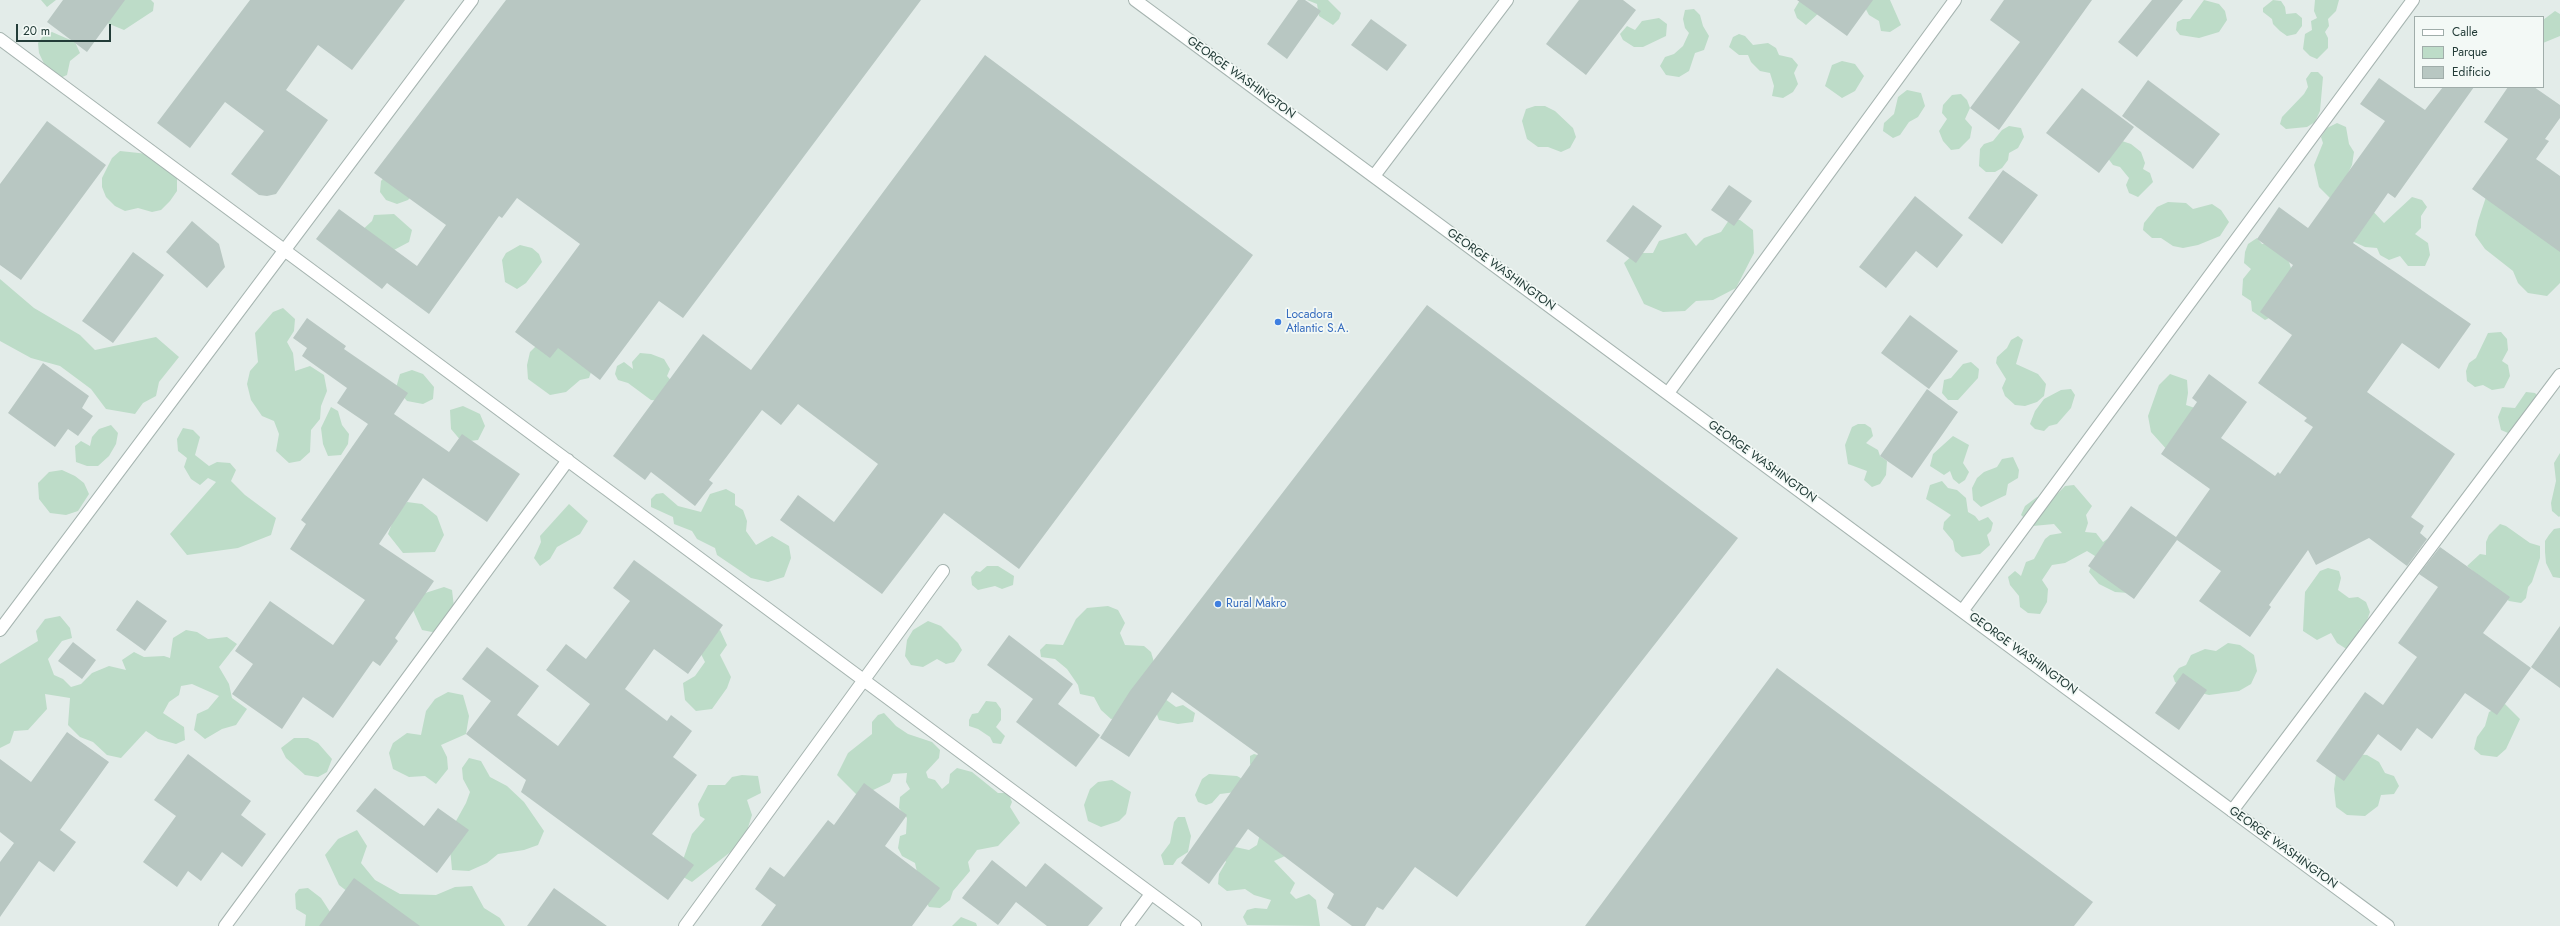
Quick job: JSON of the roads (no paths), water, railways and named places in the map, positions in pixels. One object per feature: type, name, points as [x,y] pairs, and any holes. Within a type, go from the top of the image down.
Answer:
[{"type":"street","points":[[0,630],[472,0]]},
{"type":"street","name":"GEORGE WASHINGTON","points":[[1135,0],[2158,754],[2232,811],[2388,926]]},
{"type":"street","points":[[1374,176],[1507,0]]},
{"type":"street","points":[[1668,393],[1955,0]]},
{"type":"street","points":[[1963,610],[2413,0]]},
{"type":"street","points":[[0,39],[1194,926]]},
{"type":"street","points":[[2232,811],[2560,375]]},
{"type":"street","points":[[225,926],[568,460]]},
{"type":"street","points":[[685,926],[865,681],[943,571]]},
{"type":"street","points":[[1127,926],[1151,894]]},
{"type":"place","name":"Locadora Atlantic S.A.","points":[[1278,322]]},
{"type":"place","name":"Rural Makro","points":[[1218,604]]}]
